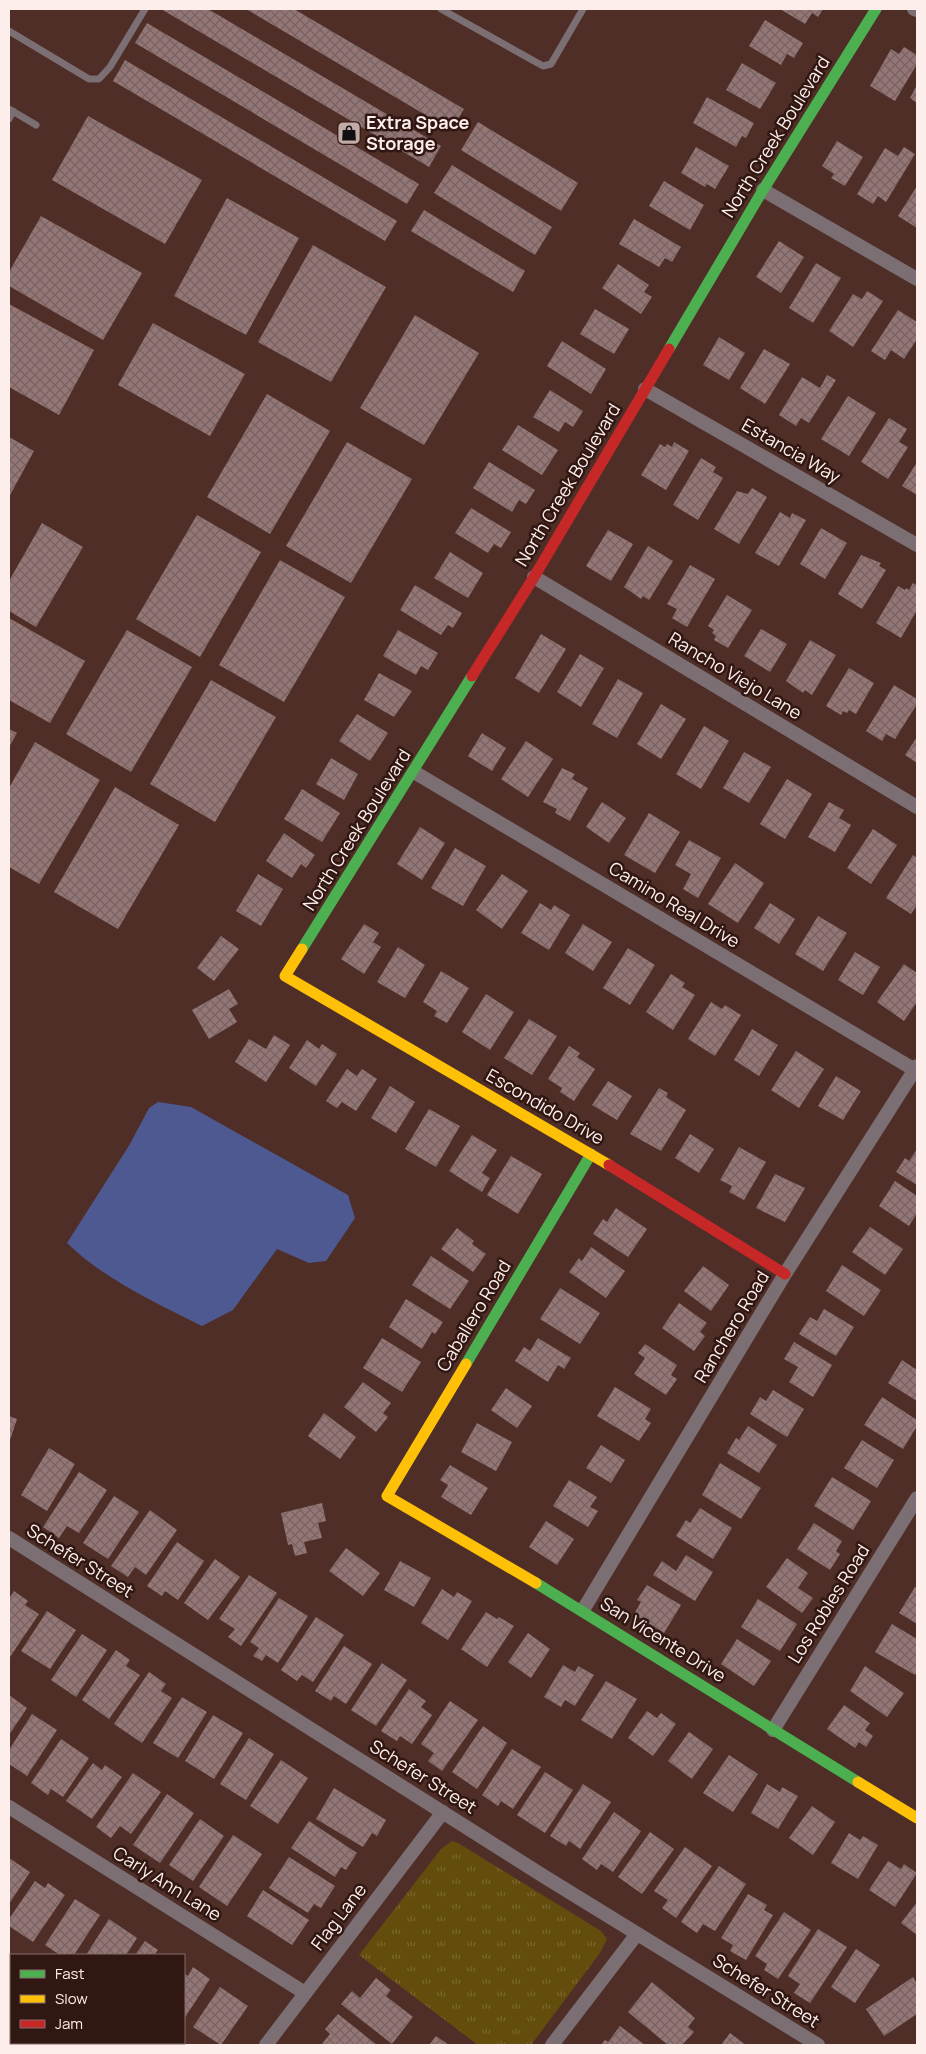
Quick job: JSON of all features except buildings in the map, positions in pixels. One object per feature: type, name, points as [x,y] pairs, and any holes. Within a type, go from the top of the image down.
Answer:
[{"type":"street","name":"North Creek Boulevard","points":[[285,976],[534,577],[763,190],[876,9]]},
{"type":"street","points":[[763,190],[917,279]]},
{"type":"street","name":"Estancia Way","points":[[645,389],[917,545]]},
{"type":"street","name":"Rancho Viejo Lane","points":[[534,577],[917,806]]},
{"type":"street","name":"Camino Real Drive","points":[[414,772],[916,1068]]},
{"type":"street","name":"Escondido Drive","points":[[285,976],[591,1154],[785,1274]]},
{"type":"street","name":"Ranchero Road","points":[[583,1610],[785,1274],[916,1068]]},
{"type":"street","name":"Caballero Road","points":[[387,1496],[591,1154]]},
{"type":"street","name":"San Vicente Drive","points":[[387,1496],[583,1610],[917,1818]]},
{"type":"street","name":"Los Robles Road","points":[[773,1730],[917,1498]]},
{"type":"street","name":"Schefer Street","points":[[9,1538],[637,1934],[818,2045]]},
{"type":"street","name":"Carly Ann Lane","points":[[9,1807],[305,1993]]},
{"type":"street","name":"Flag Lane","points":[[266,2045],[443,1812]]},
{"type":"street","points":[[552,2045],[637,1934]]},
{"type":"lane","points":[[9,31],[89,79],[99,78],[110,67],[146,9]]},
{"type":"lane","points":[[441,9],[543,66],[551,64],[583,9]]},
{"type":"lane","points":[[9,119],[11,110],[36,125]]},
{"type":"green space","points":[[452,1841],[601,1931],[607,1939],[600,1953],[531,2045],[478,2045],[359,1955],[441,1849]]},
{"type":"water","points":[[158,1102],[191,1107],[348,1195],[355,1218],[326,1261],[309,1263],[277,1249],[233,1310],[202,1326],[114,1279],[97,1268],[67,1243],[130,1144],[149,1108]]},
{"type":"traffic: fast","points":[[669,349],[763,190],[876,9]]},
{"type":"traffic: fast","points":[[302,949],[472,676]]},
{"type":"traffic: fast","points":[[466,1364],[591,1154]]},
{"type":"traffic: fast","points":[[536,1583],[858,1782]]},
{"type":"traffic: slow","points":[[302,949],[285,976],[609,1165]]},
{"type":"traffic: slow","points":[[466,1364],[387,1496],[536,1583]]},
{"type":"traffic: slow","points":[[858,1782],[917,1818]]},
{"type":"traffic: jam","points":[[472,676],[534,577],[669,349]]},
{"type":"traffic: jam","points":[[609,1165],[785,1274]]},
{"type":"place","name":"Extra Space Storage","points":[[349,133]]}]
